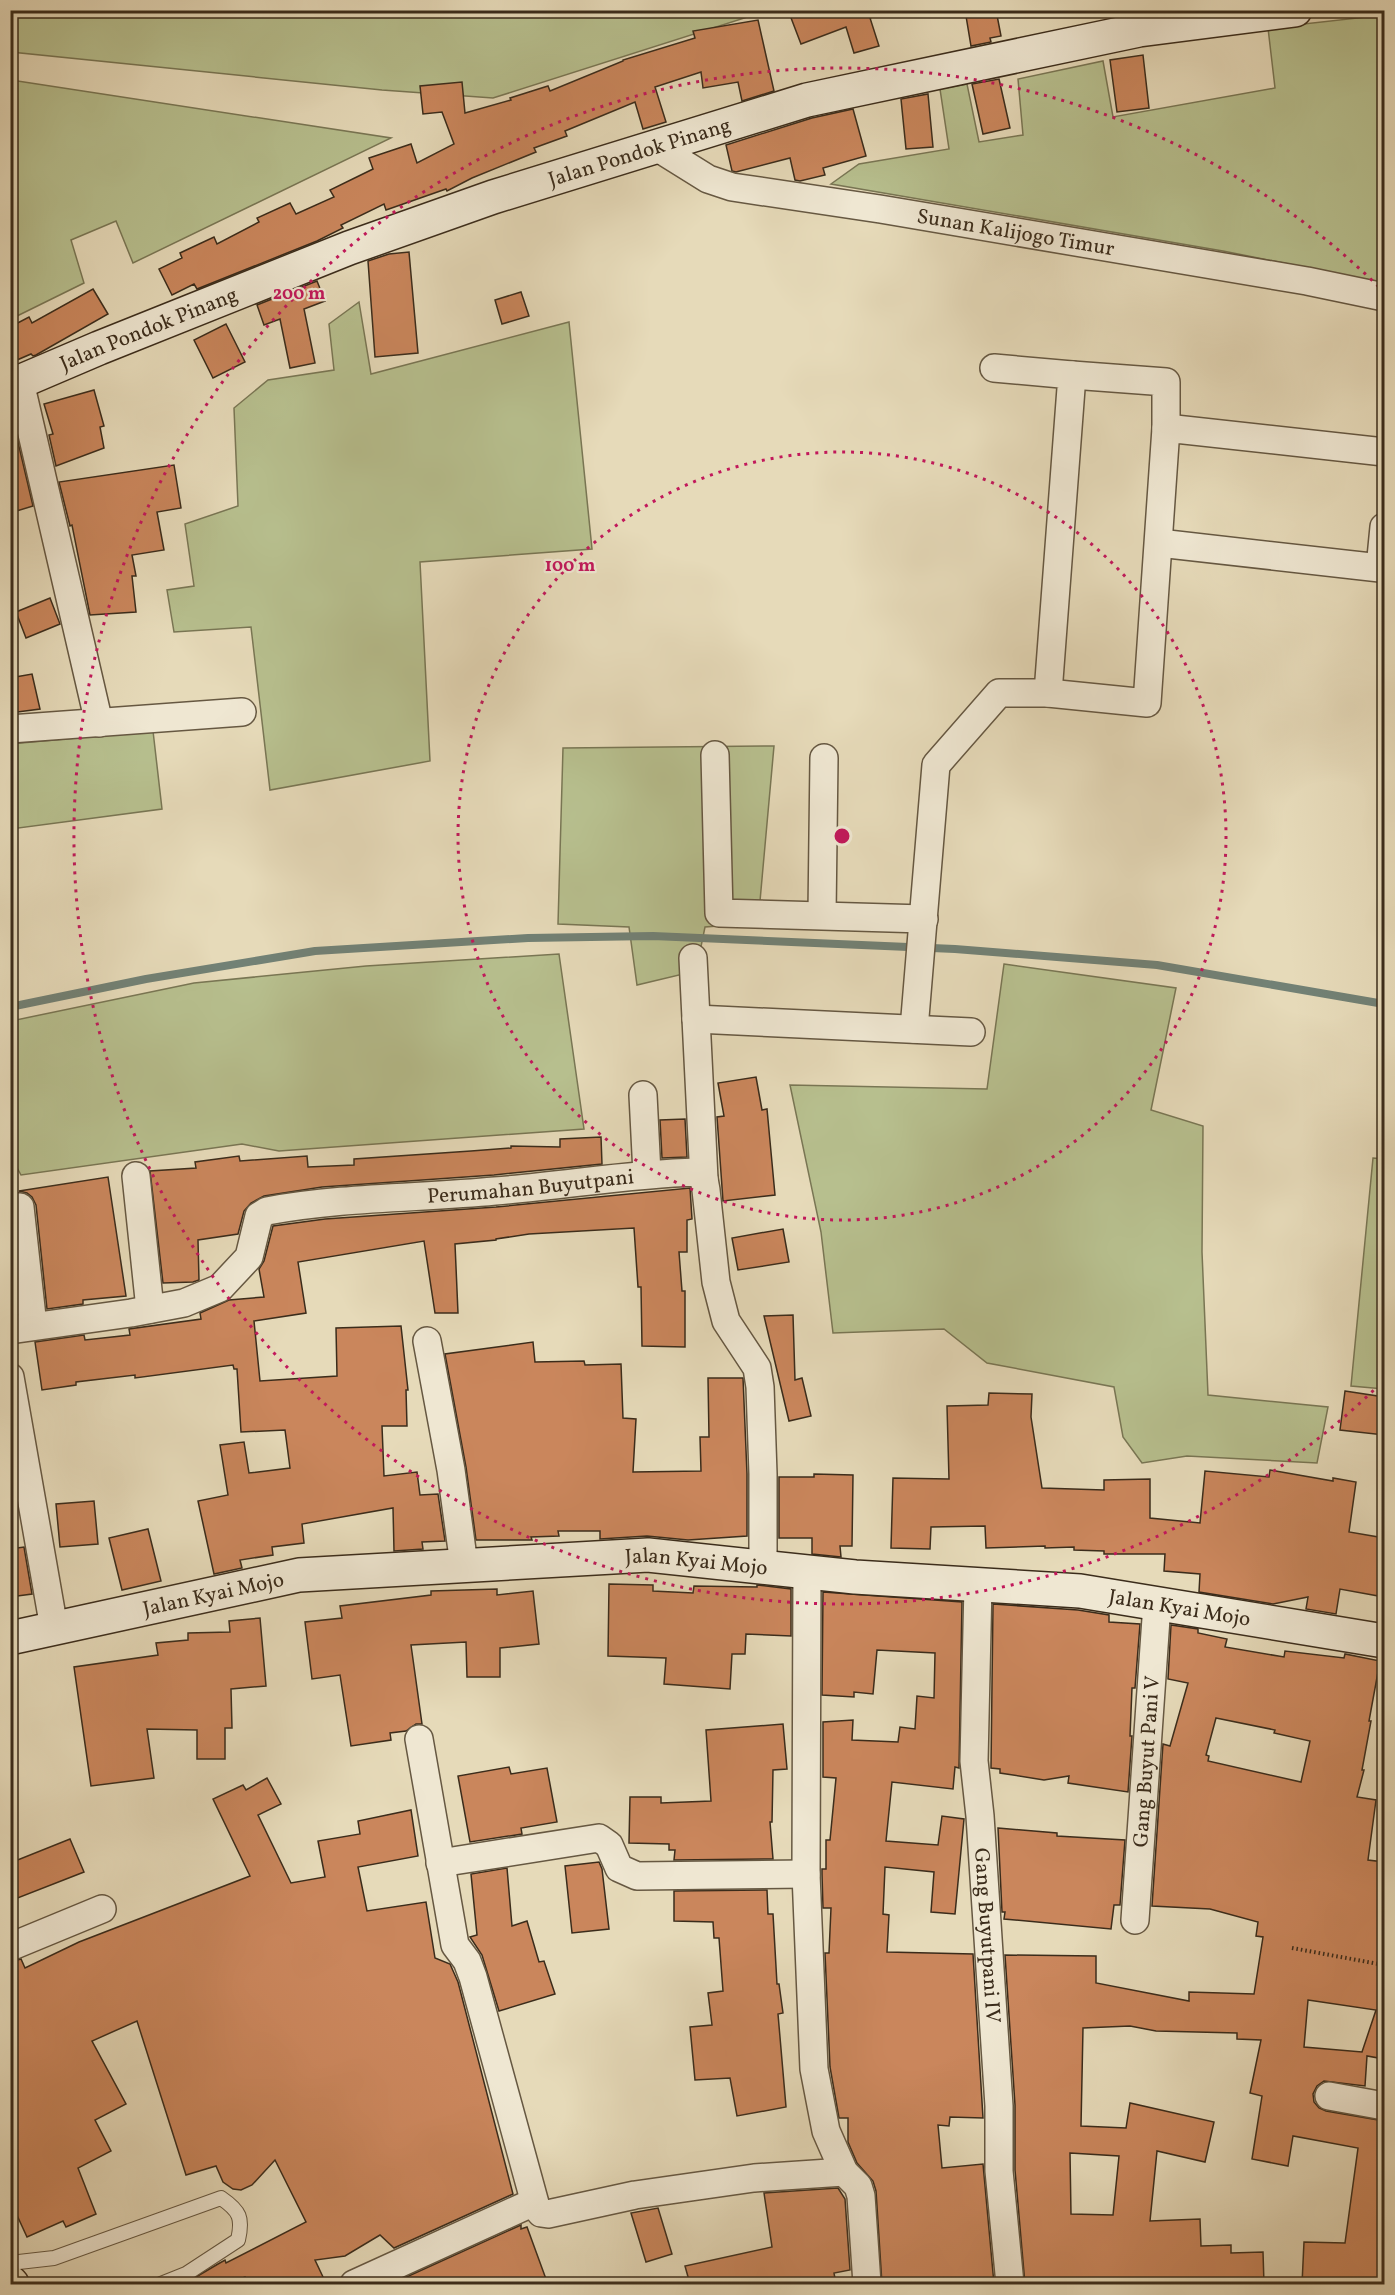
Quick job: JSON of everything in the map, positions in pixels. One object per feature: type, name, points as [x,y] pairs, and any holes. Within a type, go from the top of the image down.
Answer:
[{"type":"street","name":"Jalan Pondok Pinang","points":[[15,384],[349,248],[493,196],[807,100],[1116,34],[1295,10]]},
{"type":"street","name":"Sunan Kalijogo Timur","points":[[655,146],[708,179],[732,187],[880,209],[1307,281],[1384,297]]},
{"type":"street","points":[[914,1029],[936,765],[999,693],[1048,693],[1147,703],[1166,428],[1166,382],[994,368]]},
{"type":"street","points":[[1048,693],[1072,375]]},
{"type":"street","points":[[15,384],[99,723]]},
{"type":"street","points":[[1166,428],[1384,452]]},
{"type":"street","points":[[1159,543],[1380,568],[1384,527]]},
{"type":"street","points":[[10,729],[242,712]]},
{"type":"street","points":[[715,755],[718,913],[822,914],[922,927]]},
{"type":"street","points":[[822,914],[824,758]]},
{"type":"street","points":[[693,958],[704,1179],[716,1282],[726,1321],[757,1368],[760,1387],[763,1567]]},
{"type":"street","points":[[696,1019],[971,1032]]},
{"type":"street","points":[[644,1095],[647,1174]]},
{"type":"street","name":"Perumahan Buyutpani","points":[[22,1328],[184,1303],[220,1288],[249,1257],[259,1216],[267,1211],[496,1191],[647,1174],[696,1172],[704,1179]]},
{"type":"street","points":[[136,1176],[150,1309]]},
{"type":"street","points":[[20,1207],[22,1328]]},
{"type":"street","points":[[427,1341],[451,1470],[464,1565]]},
{"type":"street","points":[[10,1377],[20,1480],[54,1629]]},
{"type":"street","name":"Jalan Kyai Mojo","points":[[10,1638],[299,1575],[648,1555],[855,1577],[1080,1591],[1384,1641]]},
{"type":"street","points":[[807,1572],[806,1874],[813,2069],[826,2131],[844,2172],[858,2186],[861,2196],[867,2284]]},
{"type":"street","name":"Gang Buyutpani IV","points":[[978,1585],[974,1761],[981,1816],[999,2106],[999,2171],[1011,2284]]},
{"type":"street","name":"Gang Buyut Pani V","points":[[1135,1920],[1157,1604]]},
{"type":"street","points":[[419,1739],[455,1945],[467,1961],[473,1977],[534,2202],[541,2213],[548,2214],[635,2195],[743,2180],[844,2172]]},
{"type":"street","points":[[440,1863],[599,1838],[609,1845],[619,1868],[638,1876],[806,1874]]},
{"type":"street","points":[[10,1947],[102,1909]]},
{"type":"street","points":[[1329,2096],[1384,2106]]},
{"type":"street","points":[[354,2284],[534,2202]]},
{"type":"lane","points":[[10,2263],[54,2258],[221,2198],[235,2208],[242,2223],[238,2240],[186,2274],[161,2284]]},
{"type":"path","points":[[1292,1948],[1384,1965]]},
{"type":"green space","points":[[757,10],[757,14],[493,98],[382,90],[11,52],[11,11]]},
{"type":"green space","points":[[1384,15],[1384,283],[1223,251],[831,184],[859,164],[949,149],[940,89],[967,84],[979,142],[1023,135],[1018,79],[1103,61],[1113,117],[1275,88],[1268,28]]},
{"type":"green space","points":[[11,80],[391,138],[133,263],[116,221],[71,240],[84,283],[11,319]]},
{"type":"green space","points":[[359,302],[371,374],[569,322],[592,549],[420,562],[430,761],[270,790],[251,627],[174,632],[167,590],[194,586],[185,524],[238,506],[234,408],[268,380],[334,370],[329,324]]},
{"type":"green space","points":[[153,731],[162,809],[11,829],[10,744]]},
{"type":"green space","points":[[774,746],[758,923],[705,927],[696,971],[637,985],[629,927],[558,924],[563,748]]},
{"type":"green space","points":[[559,954],[584,1129],[279,1151],[242,1144],[21,1175],[15,1164],[11,1165],[11,1021],[194,983],[366,966]]},
{"type":"green space","points":[[1004,964],[1176,988],[1151,1110],[1203,1126],[1202,1252],[1208,1395],[1328,1407],[1317,1463],[1187,1456],[1142,1463],[1123,1437],[1114,1387],[987,1363],[944,1329],[833,1333],[821,1232],[790,1085],[987,1089]]},
{"type":"green space","points":[[1373,1158],[1384,1159],[1384,1389],[1351,1386]]},
{"type":"building","points":[[788,10],[885,10],[870,18],[879,46],[854,53],[846,27],[801,44]]},
{"type":"building","points":[[965,10],[996,10],[1001,36],[990,38],[991,42],[971,46]]},
{"type":"building","points":[[758,20],[774,91],[742,101],[738,82],[703,88],[701,72],[655,87],[666,122],[643,129],[635,102],[565,131],[567,136],[534,148],[536,152],[472,178],[447,191],[446,189],[386,210],[384,204],[341,225],[343,228],[317,241],[197,289],[194,284],[172,295],[159,269],[182,258],[180,253],[214,237],[217,244],[259,222],[257,218],[290,203],[296,214],[334,197],[330,190],[373,169],[369,158],[411,144],[417,163],[454,144],[442,112],[423,114],[420,86],[462,82],[465,113],[511,100],[510,98],[548,86],[550,91],[623,60],[695,38],[693,31]]},
{"type":"building","points":[[1143,55],[1149,108],[1117,112],[1110,60]]},
{"type":"building","points":[[999,79],[1010,128],[983,134],[972,84]]},
{"type":"building","points":[[928,94],[933,147],[906,149],[901,99]]},
{"type":"building","points":[[853,109],[866,156],[823,168],[825,175],[800,181],[795,180],[790,158],[736,172],[732,171],[726,145],[812,118]]},
{"type":"building","points":[[409,252],[418,353],[375,357],[368,261],[389,254]]},
{"type":"building","points":[[317,281],[325,301],[304,309],[315,363],[290,368],[280,319],[264,325],[257,305]]},
{"type":"building","points":[[93,289],[108,314],[36,355],[31,354],[10,363],[10,327],[29,317],[32,323]]},
{"type":"building","points":[[521,292],[529,316],[502,324],[495,300]]},
{"type":"building","points":[[226,324],[245,362],[213,378],[194,340]]},
{"type":"building","points":[[94,390],[104,426],[100,427],[104,448],[56,466],[49,435],[53,434],[44,404]]},
{"type":"building","points":[[17,438],[33,506],[10,513],[10,439]]},
{"type":"building","points":[[174,465],[181,508],[157,512],[164,550],[132,555],[136,576],[132,576],[136,612],[90,615],[72,525],[70,526],[59,482]]},
{"type":"building","points":[[50,598],[60,624],[26,638],[16,612]]},
{"type":"building","points":[[32,674],[40,709],[10,713],[10,678]]},
{"type":"building","points":[[756,1077],[762,1110],[767,1109],[775,1195],[723,1201],[717,1117],[724,1116],[718,1083]]},
{"type":"building","points":[[685,1119],[687,1157],[662,1158],[660,1120]]},
{"type":"building","points":[[601,1137],[602,1164],[494,1175],[322,1187],[264,1196],[251,1203],[244,1211],[238,1234],[198,1240],[199,1280],[163,1283],[150,1171],[196,1168],[195,1162],[239,1156],[240,1161],[307,1156],[308,1167],[354,1165],[354,1159],[511,1148],[511,1146],[560,1147],[560,1139]]},
{"type":"building","points":[[108,1177],[126,1296],[83,1300],[83,1304],[47,1309],[36,1205],[32,1197],[19,1191]]},
{"type":"building","points":[[690,1188],[692,1219],[687,1220],[687,1252],[679,1252],[682,1291],[685,1291],[685,1347],[642,1346],[641,1287],[638,1287],[634,1228],[529,1234],[455,1244],[458,1313],[435,1313],[424,1241],[298,1262],[306,1313],[254,1321],[260,1381],[337,1376],[336,1328],[401,1326],[408,1390],[406,1390],[407,1426],[382,1426],[384,1476],[417,1472],[420,1495],[438,1494],[445,1541],[422,1542],[423,1549],[394,1551],[393,1508],[302,1524],[304,1543],[272,1547],[273,1555],[240,1560],[242,1568],[214,1574],[198,1501],[228,1495],[220,1445],[244,1442],[249,1473],[290,1468],[285,1430],[241,1432],[237,1369],[234,1369],[233,1365],[135,1378],[135,1375],[76,1382],[76,1385],[42,1390],[35,1342],[84,1335],[85,1340],[130,1335],[129,1329],[201,1319],[200,1313],[229,1300],[264,1297],[259,1269],[264,1261],[273,1226],[325,1219],[496,1207]]},
{"type":"building","points":[[783,1229],[789,1262],[738,1270],[732,1238]]},
{"type":"building","points":[[10,1265],[15,1310],[10,1311]]},
{"type":"building","points":[[793,1315],[795,1380],[802,1378],[811,1416],[789,1421],[764,1316]]},
{"type":"building","points":[[533,1342],[535,1362],[584,1361],[585,1365],[621,1364],[623,1418],[636,1419],[633,1472],[701,1471],[700,1437],[709,1437],[708,1378],[743,1378],[747,1536],[688,1540],[647,1536],[600,1539],[600,1531],[558,1531],[559,1536],[531,1537],[532,1540],[476,1540],[466,1467],[445,1354]]},
{"type":"building","points":[[1345,1391],[1384,1397],[1384,1435],[1340,1430]]},
{"type":"building","points":[[989,1393],[1032,1394],[1031,1417],[1042,1488],[1104,1490],[1104,1480],[1150,1479],[1150,1518],[1200,1523],[1205,1471],[1269,1477],[1270,1470],[1333,1481],[1333,1478],[1356,1482],[1349,1532],[1384,1538],[1384,1597],[1340,1589],[1336,1614],[1306,1609],[1308,1597],[1273,1604],[1199,1592],[1200,1574],[1164,1571],[1165,1554],[1104,1554],[1104,1551],[1074,1550],[1074,1547],[1045,1548],[1045,1546],[986,1548],[985,1526],[931,1527],[930,1549],[891,1548],[893,1478],[949,1479],[947,1406],[988,1405]]},
{"type":"building","points":[[814,1474],[853,1475],[852,1546],[840,1546],[841,1557],[812,1554],[812,1538],[779,1538],[779,1477],[814,1477]]},
{"type":"building","points":[[94,1501],[98,1544],[60,1547],[56,1504]]},
{"type":"building","points":[[148,1529],[161,1581],[122,1590],[109,1538]]},
{"type":"building","points":[[24,1547],[32,1594],[10,1597],[10,1549]]},
{"type":"building","points":[[609,1584],[653,1585],[653,1591],[693,1593],[694,1586],[757,1587],[757,1585],[791,1589],[791,1636],[746,1634],[745,1654],[732,1654],[730,1689],[664,1684],[666,1658],[608,1656]]},
{"type":"building","points":[[497,1589],[497,1595],[533,1591],[539,1644],[500,1648],[500,1677],[467,1677],[466,1642],[411,1645],[422,1724],[416,1724],[406,1731],[390,1733],[391,1740],[351,1746],[340,1675],[312,1679],[305,1622],[342,1618],[340,1606],[431,1595],[431,1591]]},
{"type":"building","points":[[823,1592],[962,1602],[959,1768],[955,1767],[953,1789],[892,1782],[886,1841],[938,1845],[942,1816],[964,1819],[955,1914],[931,1912],[934,1872],[885,1867],[883,1914],[889,1915],[887,1952],[973,1954],[983,2118],[950,2117],[949,2126],[938,2125],[942,2168],[983,2164],[994,2284],[882,2284],[876,2191],[873,2181],[857,2163],[848,2142],[848,2118],[839,2118],[830,2067],[825,1953],[829,1953],[831,1908],[823,1908],[822,1874],[822,1869],[826,1869],[826,1840],[830,1840],[836,1778],[823,1777],[823,1722],[853,1720],[852,1740],[898,1742],[900,1727],[915,1729],[917,1696],[934,1698],[935,1653],[877,1650],[873,1694],[854,1692],[854,1697],[822,1695]]},
{"type":"building","points":[[993,1604],[1078,1610],[1109,1615],[1109,1622],[1140,1624],[1135,1688],[1132,1688],[1130,1736],[1132,1736],[1128,1792],[1068,1783],[1069,1776],[1044,1780],[1000,1773],[1000,1769],[991,1768]]},
{"type":"building","points":[[260,1618],[266,1686],[231,1689],[232,1728],[225,1728],[225,1759],[197,1759],[197,1730],[147,1729],[154,1778],[91,1786],[74,1667],[158,1655],[156,1643],[188,1640],[188,1633],[230,1632],[229,1621]]},
{"type":"building","points":[[1171,1625],[1198,1629],[1198,1633],[1227,1639],[1225,1647],[1284,1657],[1285,1651],[1344,1658],[1345,1654],[1380,1661],[1369,1721],[1371,1721],[1362,1770],[1364,1770],[1357,1797],[1376,1800],[1368,1860],[1384,1862],[1384,2059],[1367,2056],[1365,2086],[1324,2081],[1317,2086],[1313,2094],[1314,2102],[1326,2111],[1384,2121],[1384,2212],[1379,2254],[1384,2254],[1384,2284],[1302,2284],[1304,2242],[1345,2243],[1358,2148],[1293,2136],[1288,2166],[1252,2159],[1262,2096],[1250,2093],[1261,2040],[1237,2039],[1237,2033],[1156,2031],[1130,2026],[1083,2028],[1081,2126],[1126,2128],[1130,2103],[1214,2122],[1205,2162],[1157,2151],[1150,2221],[1200,2219],[1201,2246],[1231,2245],[1231,2253],[1263,2252],[1264,2284],[1025,2284],[1015,2170],[1015,2105],[1005,1955],[1096,1956],[1096,1983],[1189,2001],[1189,1992],[1254,1994],[1263,1937],[1256,1936],[1258,1922],[1210,1909],[1152,1906],[1163,1744],[1170,1746],[1188,1683],[1168,1679]],"holes":[[[1216,1718],[1275,1730],[1274,1733],[1310,1741],[1301,1782],[1208,1761],[1209,1756],[1206,1755]],[[1308,2000],[1376,2010],[1362,2052],[1304,2047]],[[1070,2153],[1119,2156],[1113,2215],[1071,2214]]]},
{"type":"building","points":[[783,1724],[787,1769],[773,1770],[772,1822],[770,1822],[773,1859],[674,1860],[675,1850],[669,1850],[669,1844],[629,1843],[630,1797],[661,1797],[661,1803],[711,1801],[706,1730]]},
{"type":"building","points":[[509,1767],[511,1774],[547,1768],[557,1822],[521,1828],[522,1834],[470,1842],[458,1776]]},
{"type":"building","points":[[267,1778],[281,1804],[258,1815],[291,1883],[325,1877],[318,1841],[360,1834],[358,1821],[411,1810],[418,1856],[358,1867],[367,1911],[426,1902],[435,1958],[450,1964],[458,1982],[513,2194],[394,2248],[380,2235],[345,2256],[315,2260],[324,2279],[312,2284],[249,2284],[245,2277],[235,2281],[237,2284],[184,2284],[225,2260],[226,2263],[306,2222],[275,2160],[252,2185],[241,2190],[233,2189],[223,2182],[216,2166],[186,2175],[137,2021],[92,2041],[126,2104],[95,2120],[111,2151],[78,2168],[96,2214],[66,2227],[63,2221],[27,2237],[10,2200],[10,1962],[21,1959],[25,1968],[79,1942],[250,1876],[213,1799],[243,1785],[246,1790]]},
{"type":"building","points":[[998,1828],[1057,1833],[1057,1836],[1125,1840],[1120,1905],[1114,1905],[1111,1929],[1004,1919]]},
{"type":"building","points":[[70,1839],[84,1872],[10,1901],[10,1863]]},
{"type":"building","points":[[599,1862],[602,1869],[609,1929],[572,1933],[565,1866]]},
{"type":"building","points":[[507,1868],[512,1926],[527,1921],[539,1962],[544,1961],[555,1994],[499,2011],[482,1955],[470,1937],[477,1935],[471,1874]]},
{"type":"building","points":[[767,1890],[768,1914],[773,1914],[777,1984],[779,1984],[783,2013],[778,2014],[786,2107],[737,2116],[730,2078],[695,2080],[690,2027],[712,2025],[708,1993],[723,1991],[719,1938],[714,1938],[713,1922],[674,1921],[674,1891]]},
{"type":"building","points":[[838,2188],[845,2199],[850,2270],[834,2273],[836,2284],[690,2284],[685,2266],[772,2247],[764,2193]]},
{"type":"building","points":[[658,2208],[672,2254],[646,2262],[631,2213]]},
{"type":"building","points":[[521,2225],[521,2229],[527,2227],[546,2279],[530,2284],[391,2284]]},
{"type":"waterway","points":[[10,1007],[146,979],[315,951],[528,938],[653,936],[955,949],[1157,965],[1384,1004]]}]
